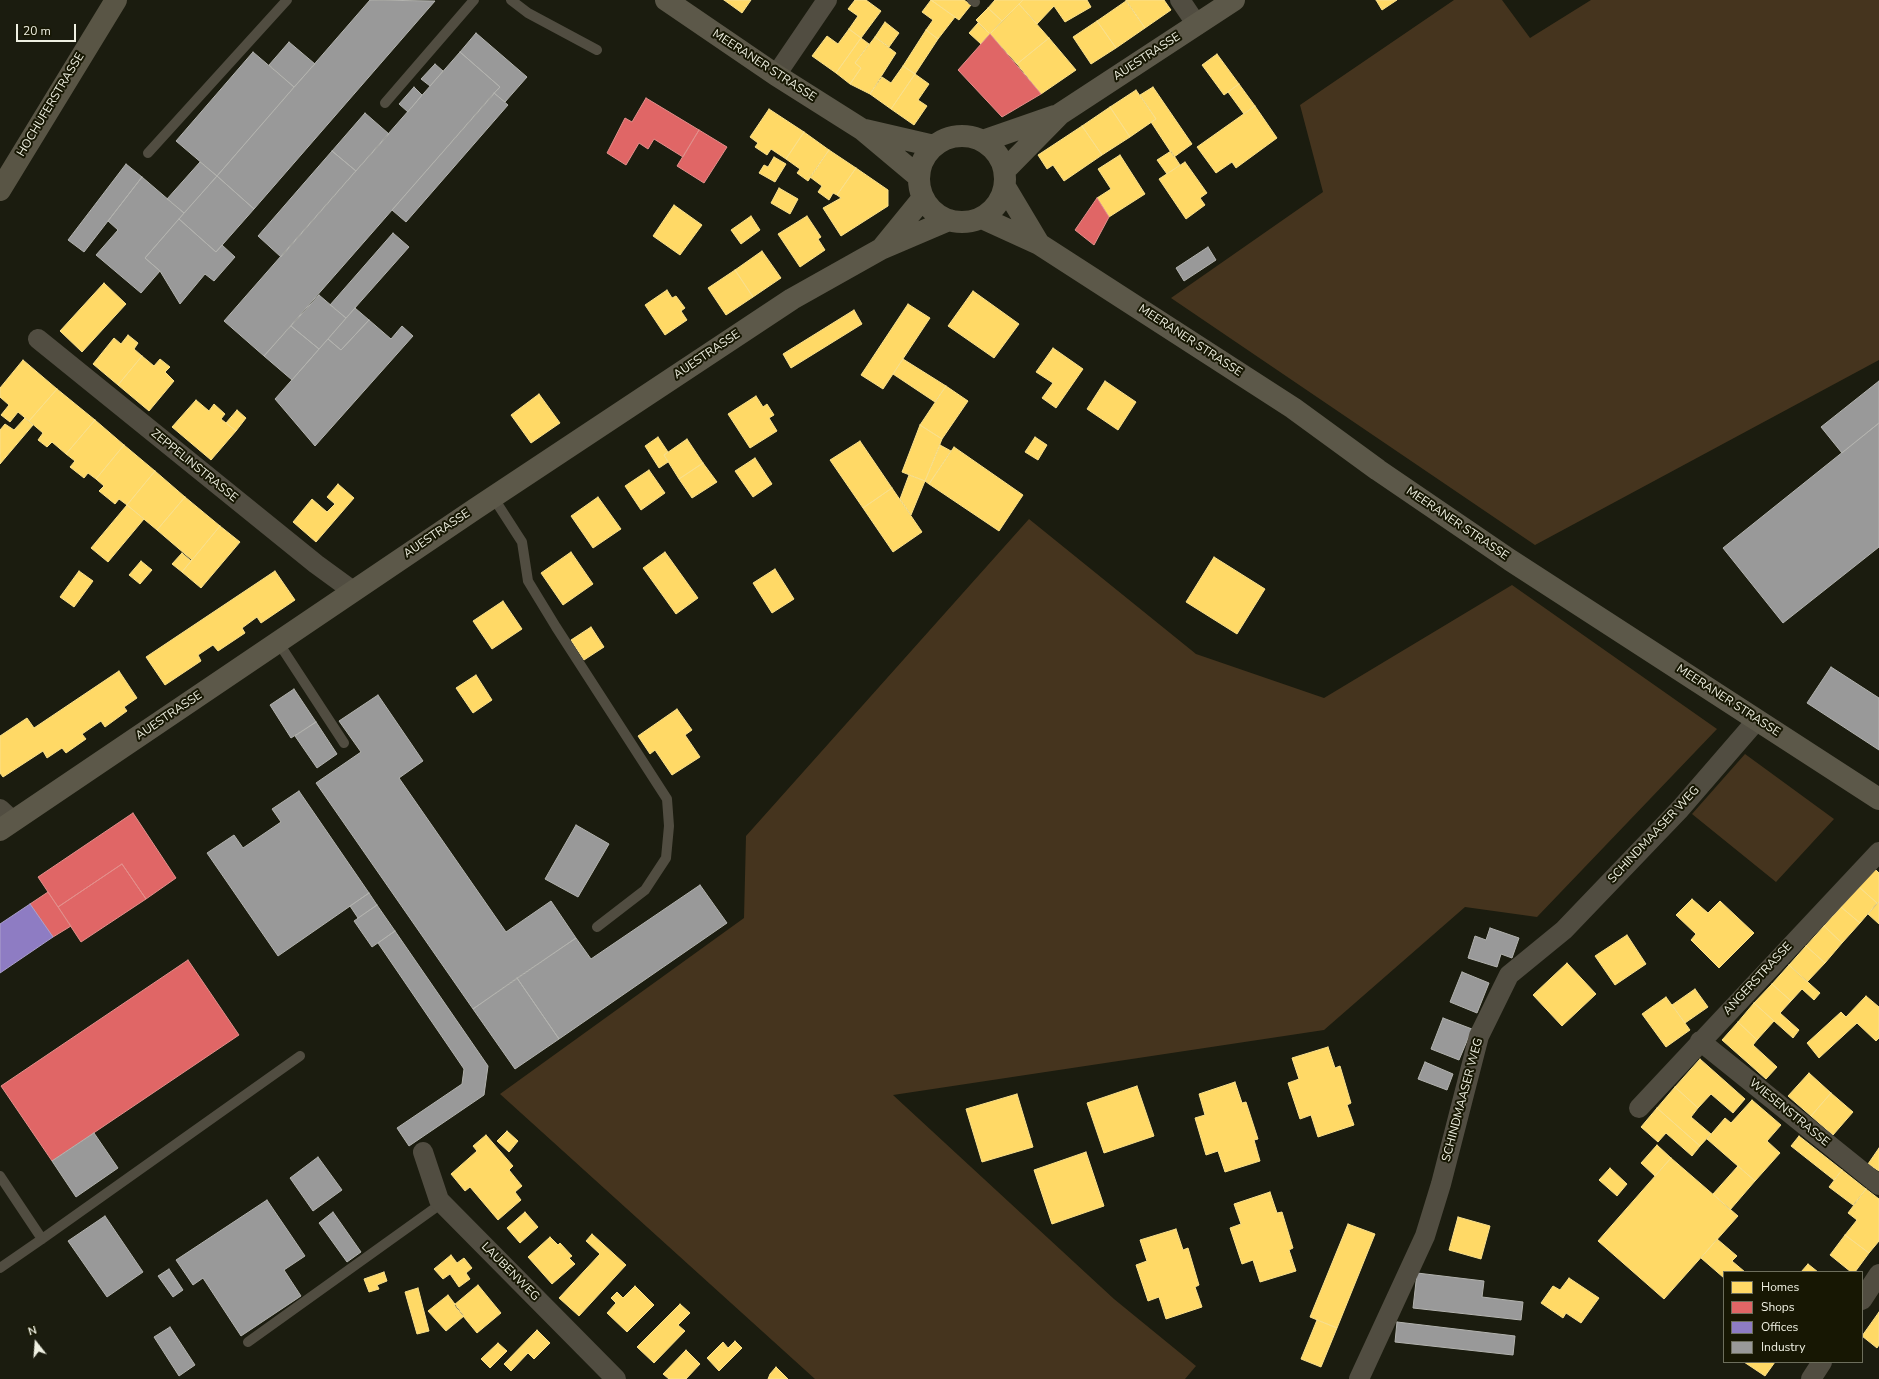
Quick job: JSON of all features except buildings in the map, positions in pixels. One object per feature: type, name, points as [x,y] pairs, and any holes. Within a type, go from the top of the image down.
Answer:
[{"type":"main road","name":"HOCHUFERSTRASSE","points":[[0,190],[116,0]]},
{"type":"street","name":"MEERANER STRASSE","points":[[666,0],[776,75],[863,130],[919,177]]},
{"type":"street","points":[[776,75],[827,0]]},
{"type":"street","points":[[1180,0],[1197,25]]},
{"type":"street","name":"AUESTRASSE","points":[[983,141],[1060,114],[1234,0]]},
{"type":"street","name":"AUESTRASSE","points":[[1005,179],[1060,114]]},
{"type":"street","name":"MEERANER STRASSE","points":[[863,130],[934,146]]},
{"type":"street","points":[[960,136],[969,136],[983,141],[993,148],[1000,159],[1005,179],[1000,200],[992,210],[982,218],[966,222],[949,220],[938,215],[930,208],[923,198],[920,189],[919,177],[921,165],[926,155],[942,140],[960,136]]},
{"type":"street","name":"MEERANER STRASSE","points":[[1005,179],[1039,244]]},
{"type":"street","name":"AUESTRASSE","points":[[881,249],[923,198]]},
{"type":"street","name":"MEERANER STRASSE","points":[[982,218],[1039,244],[1293,408],[1385,474],[1510,560],[1879,799]]},
{"type":"street","name":"AUESTRASSE","points":[[4,820],[278,642],[493,497],[792,299],[881,249],[949,220]]},
{"type":"street","name":"ZEPPELINSTRASSE","points":[[38,339],[316,564],[353,591]]},
{"type":"street","name":"SCHINDMAASER WEG","points":[[1359,1379],[1424,1236],[1441,1184],[1480,1036],[1509,975],[1564,930],[1680,809],[1757,720]]},
{"type":"street","name":"ANGERSTRASSE","points":[[1639,1108],[1879,852]]},
{"type":"street","name":"WIESENSTRASSE","points":[[1700,1042],[1879,1184]]},
{"type":"street","name":"LAUBENWEG","points":[[423,1152],[439,1200],[616,1379]]},
{"type":"street","points":[[1863,1298],[1879,1274]]},
{"type":"street","points":[[1811,1379],[1821,1363]]},
{"type":"lane","points":[[148,153],[287,0]]},
{"type":"lane","points":[[385,103],[474,0]]},
{"type":"lane","points":[[511,0],[528,13],[598,50]]},
{"type":"lane","points":[[493,497],[522,542],[528,581],[667,799],[669,826],[666,858],[645,890],[597,927]]},
{"type":"lane","points":[[278,642],[344,743]]},
{"type":"lane","points":[[0,1268],[300,1056]]},
{"type":"lane","points":[[0,1176],[42,1239]]},
{"type":"lane","points":[[248,1342],[442,1203]]},
{"type":"shaded area","points":[[1454,0],[1502,0],[1530,38],[1591,0],[1879,0],[1879,360],[1535,545],[1171,298],[1323,192],[1300,105]]},
{"type":"shaded area","points":[[1029,519],[1196,654],[1324,698],[1512,585],[1717,729],[1537,917],[1465,907],[1324,1030],[893,1095],[1114,1299],[1196,1366],[1185,1379],[815,1379],[500,1094],[744,918],[746,836]]},
{"type":"shaded area","points":[[1745,754],[1834,819],[1776,882],[1692,814]]}]
